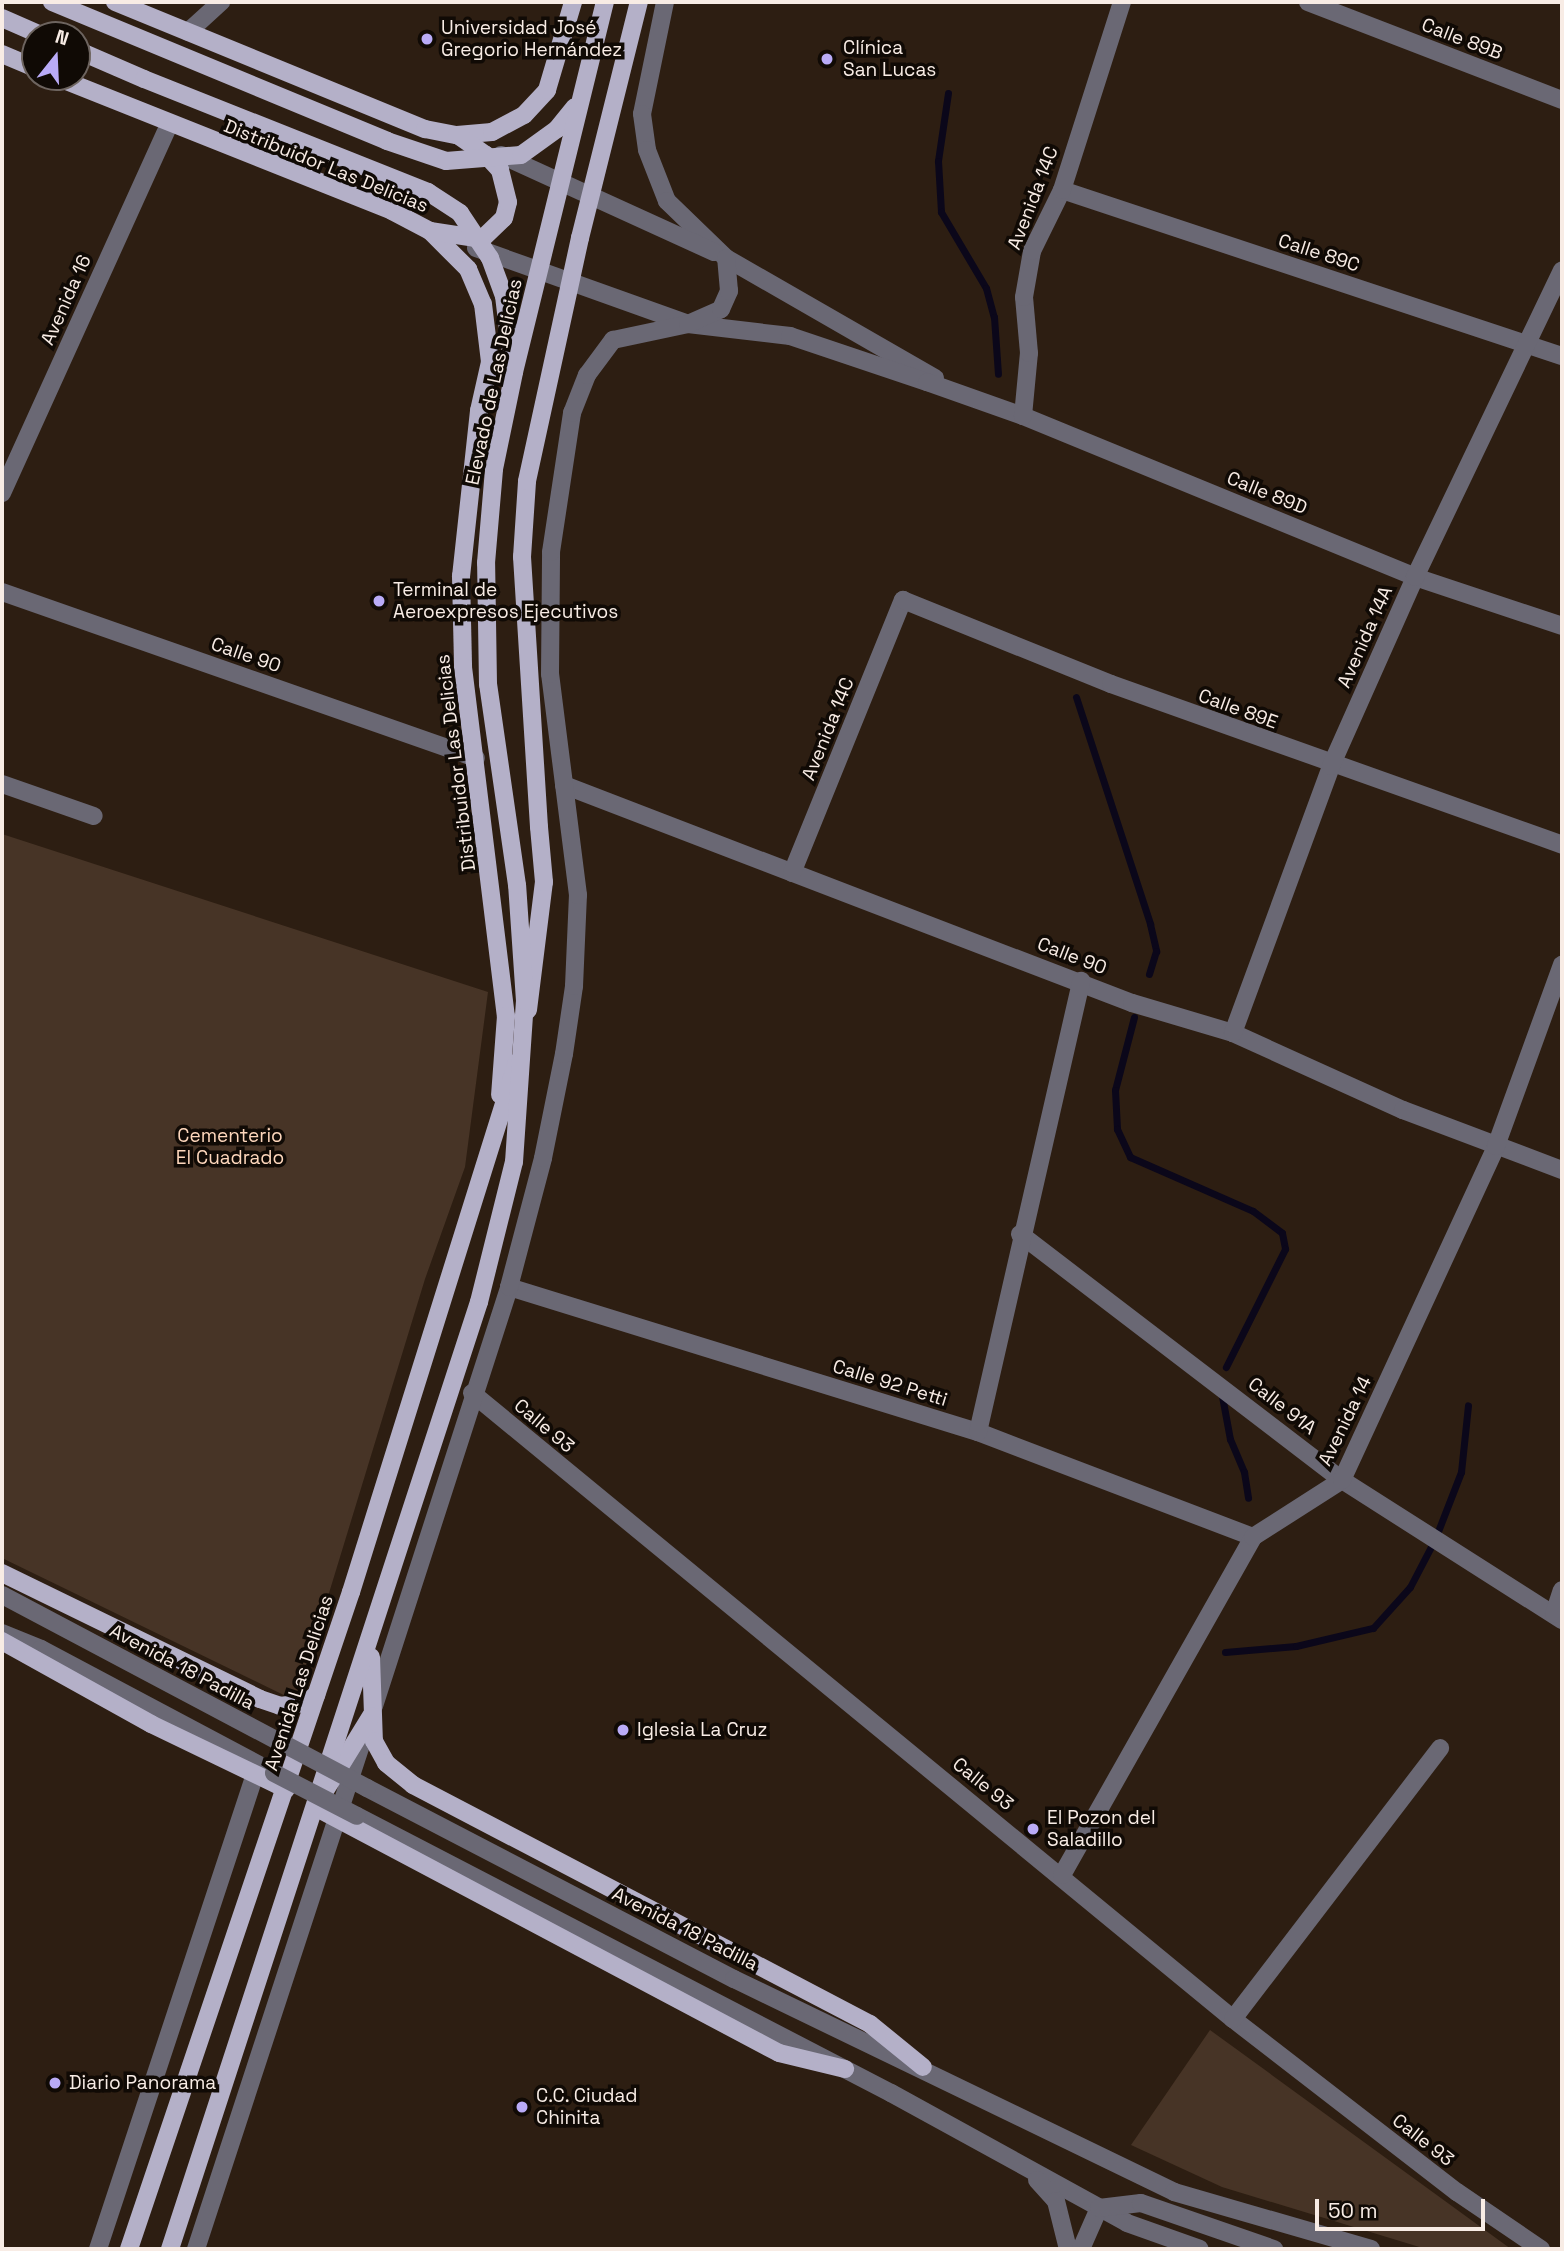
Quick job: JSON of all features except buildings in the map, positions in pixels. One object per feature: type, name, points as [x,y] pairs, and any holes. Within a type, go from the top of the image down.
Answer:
[{"type":"main road","points":[[52,2],[387,141],[446,161],[521,155],[557,129],[579,102]]},
{"type":"main road","points":[[115,2],[425,129],[457,135],[492,132],[524,115],[547,90],[573,2]]},
{"type":"main road","name":"Elevado de Las Delicias","points":[[372,1634],[479,1302],[514,1162],[526,1001],[517,885],[488,684],[486,563],[495,469],[514,372],[605,2]]},
{"type":"main road","points":[[497,1126],[516,1067],[540,938],[544,882],[538,827],[522,557],[527,481],[580,238],[639,2]]},
{"type":"main road","points":[[2,18],[21,26]]},
{"type":"main road","points":[[2,54],[21,62]]},
{"type":"main road","points":[[91,56],[428,192],[460,213],[490,258],[504,296],[514,372]]},
{"type":"main road","name":"Distribuidor Las Delicias","points":[[89,91],[169,125],[369,202],[430,231],[468,269],[483,304],[490,362],[479,411],[461,576],[463,667],[506,1016],[497,1126]]},
{"type":"main road","points":[[430,231],[482,239],[504,218],[508,202],[499,170],[486,155],[457,135]]},
{"type":"main road","name":"Avenida Las Delicias","points":[[129,2249],[286,1788],[497,1126]]},
{"type":"main road","points":[[2,1573],[260,1699],[280,1706],[305,1703],[316,1695]]},
{"type":"main road","points":[[372,1634],[371,1716],[374,1741],[386,1763],[413,1785],[870,2024],[923,2067]]},
{"type":"main road","points":[[170,2249],[372,1634]]},
{"type":"main road","points":[[2,1641],[255,1775],[286,1788]]},
{"type":"main road","points":[[315,1807],[371,1716]]},
{"type":"main road","points":[[315,1807],[779,2053],[845,2069]]},
{"type":"street","points":[[188,32],[221,2]]},
{"type":"street","points":[[196,2249],[509,1287],[543,1158],[574,986],[578,895],[550,674],[551,552],[572,413],[587,375],[613,340],[688,324],[721,309],[729,291],[726,258],[667,201],[647,150],[642,114],[665,2]]},
{"type":"street","name":"Avenida 14C","points":[[1023,416],[1028,388],[1024,297],[1032,251],[1062,190],[1122,2]]},
{"type":"street","name":"Calle 89B","points":[[1308,2],[1562,100]]},
{"type":"street","name":"Avenida 16","points":[[2,492],[169,125]]},
{"type":"street","points":[[457,135],[726,258],[959,393]]},
{"type":"street","name":"Calle 89C","points":[[1062,190],[1562,356]]},
{"type":"street","points":[[430,231],[688,324],[790,336],[959,393]]},
{"type":"street","name":"Avenida 14A","points":[[1233,1033],[1331,766],[1415,577],[1529,345],[1562,270]]},
{"type":"street","name":"Calle 89D","points":[[959,393],[1023,416],[1415,577],[1562,626]]},
{"type":"street","name":"Calle 90","points":[[2,592],[476,758]]},
{"type":"street","name":"Avenida 14C","points":[[792,873],[903,600]]},
{"type":"street","name":"Calle 89E","points":[[903,600],[1331,766],[1562,845]]},
{"type":"street","points":[[2,784],[94,816]]},
{"type":"street","name":"Calle 90","points":[[564,785],[1132,1003],[1233,1033],[1496,1146],[1562,1170]]},
{"type":"street","name":"Avenida 14","points":[[1062,1875],[1253,1536],[1342,1480],[1496,1146],[1562,965]]},
{"type":"street","points":[[978,1432],[1020,1234],[1081,982]]},
{"type":"street","name":"Calle 91A","points":[[1020,1234],[1342,1480],[1558,1617]]},
{"type":"street","name":"Calle 92 Petti","points":[[509,1287],[978,1432],[1253,1536]]},
{"type":"street","name":"Calle 93","points":[[472,1394],[1062,1875],[1233,2019],[1457,2192],[1541,2249]]},
{"type":"street","points":[[1558,1617],[1562,1590]]},
{"type":"street","name":"Avenida 18 Padilla","points":[[2,1595],[642,1932],[1174,2192],[1370,2249]]},
{"type":"street","points":[[2,1633],[41,1649],[845,2069],[1099,2208],[1200,2249]]},
{"type":"street","points":[[1233,2019],[1440,1748]]},
{"type":"street","name":"Avenida Las Delicias","points":[[98,2249],[255,1775]]},
{"type":"street","points":[[1030,2171],[1056,2201],[1068,2249]]},
{"type":"street","points":[[1099,2208],[1141,2203],[1274,2249]]},
{"type":"street","points":[[1080,2249],[1099,2208]]},
{"type":"green space","name":"Cementerio El Cuadrado","points":[[2,834],[488,992],[465,1167],[425,1279],[296,1701],[2,1558]]},
{"type":"green space","points":[[1210,2030],[1511,2249],[1426,2249],[1222,2187],[1131,2145]]},
{"type":"waterway","points":[[948,93],[938,161],[941,212],[986,288],[994,317],[998,374]]},
{"type":"waterway","points":[[1076,697],[1150,924],[1156,951],[1149,974]]},
{"type":"waterway","points":[[1134,1017],[1115,1090],[1117,1129],[1130,1157],[1253,1211],[1282,1233],[1285,1249],[1226,1367]]},
{"type":"waterway","points":[[1222,1396],[1230,1439],[1244,1472],[1248,1498]]},
{"type":"waterway","points":[[1225,1652],[1296,1646],[1373,1628],[1410,1587],[1435,1539],[1461,1472],[1468,1405]]},
{"type":"place","name":"Universidad José Gregorio Hernández","points":[[427,39]]},
{"type":"place","name":"Clínica San Lucas","points":[[827,59]]},
{"type":"place","name":"Terminal de Aeroexpresos Ejecutivos","points":[[379,601]]},
{"type":"place","name":"Iglesia La Cruz","points":[[623,1730]]},
{"type":"place","name":"El Pozon del Saladillo","points":[[1033,1829]]},
{"type":"place","name":"Diario Panorama","points":[[55,2083]]},
{"type":"place","name":"C.C. Ciudad Chinita","points":[[522,2107]]}]
